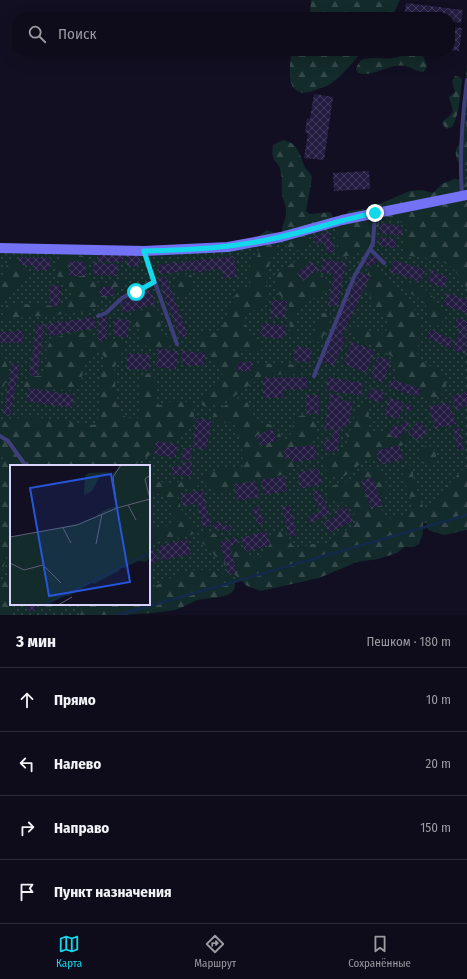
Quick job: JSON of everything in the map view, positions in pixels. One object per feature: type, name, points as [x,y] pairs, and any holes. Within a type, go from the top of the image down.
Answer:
[{"type":"main road","points":[[0,248],[144,251],[228,247],[281,237],[342,220],[465,195]]},
{"type":"lane","points":[[465,195],[460,171],[461,125],[467,80]]},
{"type":"lane","points":[[314,376],[354,277],[370,250],[375,213]]},
{"type":"lane","points":[[370,250],[384,263]]},
{"type":"lane","points":[[144,251],[177,344]]},
{"type":"lane","points":[[98,316],[106,313],[122,298],[154,282]]},
{"type":"lane","points":[[0,436],[8,441],[25,465]]},
{"type":"green space","points":[[311,0],[400,0],[394,12],[310,12]]},
{"type":"green space","points":[[291,56],[358,56],[335,81],[325,87],[306,93],[299,92],[294,88],[291,82],[290,67]]},
{"type":"green space","points":[[422,56],[427,66],[424,72],[399,66],[370,74],[358,73],[356,70],[361,60],[368,58]]},
{"type":"green space","points":[[467,65],[467,511],[118,615],[0,615],[0,248],[228,245],[462,192],[461,130]]},
{"type":"green space","points":[[455,76],[460,77],[462,80],[457,116],[452,127],[446,129],[442,123],[451,115],[453,111],[449,97],[455,92],[452,81]]},
{"type":"green space","points":[[467,111],[467,165],[459,163],[456,150],[464,138]]},
{"type":"green space","points":[[283,140],[292,143],[295,146],[312,178],[306,211],[310,214],[330,212],[333,216],[334,223],[311,234],[306,245],[301,250],[289,248],[284,243],[282,238],[286,208],[282,195],[282,178],[280,169],[274,159],[272,151],[273,145]]},
{"type":"green space","points":[[454,179],[467,180],[467,289],[454,270],[448,265],[435,260],[406,255],[403,252],[407,228],[395,220],[380,221],[374,241],[366,248],[346,256],[341,257],[337,255],[338,232],[344,225],[348,211],[371,208],[409,191],[422,190],[433,193],[442,184]]},
{"type":"green space","points":[[267,230],[275,233],[276,238],[275,248],[266,275],[268,296],[259,309],[246,312],[243,316],[246,326],[258,341],[262,349],[255,353],[241,349],[239,353],[252,363],[294,365],[301,368],[300,374],[263,375],[232,398],[205,407],[202,405],[202,396],[207,390],[221,382],[222,374],[209,353],[200,347],[199,341],[204,333],[215,333],[221,328],[227,317],[233,299],[241,289],[246,289],[251,285],[248,268],[258,255],[260,235]]},
{"type":"green space","points":[[70,253],[82,256],[87,260],[90,279],[106,283],[123,277],[127,280],[126,284],[103,299],[100,304],[88,312],[3,319],[3,310],[9,303],[59,305],[72,300],[73,290],[60,279],[55,270],[59,261]]},
{"type":"green space","points":[[302,258],[324,277],[327,286],[323,293],[305,302],[299,308],[296,317],[297,330],[295,337],[290,335],[289,305],[279,294],[275,282],[278,273],[290,264]]},
{"type":"green space","points":[[15,260],[28,271],[27,274],[12,294],[0,304],[0,280],[8,263]]},
{"type":"green space","points":[[372,267],[379,267],[385,279],[395,284],[400,289],[415,311],[419,321],[418,353],[421,361],[445,375],[446,388],[438,397],[425,399],[407,386],[396,371],[393,357],[357,338],[349,331],[350,327],[352,326],[377,334],[381,334],[386,331],[388,322],[387,316],[375,305],[368,286],[367,275]]},
{"type":"green space","points":[[183,274],[191,275],[193,279],[190,291],[185,296],[178,294],[173,284],[176,276]]},
{"type":"green space","points":[[406,282],[420,286],[433,297],[444,314],[441,325],[436,326],[428,323],[426,307],[419,298],[406,290],[404,287]]},
{"type":"green space","points":[[152,308],[160,312],[162,335],[172,338],[174,342],[170,346],[150,348],[141,343],[140,331],[132,320],[133,315],[139,311]]},
{"type":"green space","points":[[328,312],[330,314],[330,321],[325,333],[318,342],[309,341],[308,338],[313,334],[323,313]]},
{"type":"green space","points":[[83,332],[89,333],[96,342],[118,339],[125,342],[126,346],[114,368],[117,408],[120,414],[128,418],[138,418],[141,408],[141,375],[149,373],[154,377],[156,400],[159,405],[164,405],[172,400],[182,400],[193,408],[194,416],[186,432],[136,464],[10,465],[10,546],[0,577],[0,462],[3,461],[0,442],[0,420],[32,417],[94,425],[99,416],[100,385],[104,363],[104,356],[100,353],[94,353],[89,357],[84,367],[79,386],[75,390],[24,389],[24,381],[26,379],[32,376],[43,376],[45,373],[47,368],[46,352],[50,341],[57,337]]},
{"type":"green space","points":[[0,352],[7,366],[7,377],[0,391]]},
{"type":"green space","points":[[238,399],[248,403],[254,421],[269,424],[275,427],[284,441],[289,440],[296,418],[299,416],[304,415],[317,421],[316,434],[309,449],[290,472],[239,488],[220,491],[209,489],[203,479],[205,473],[222,469],[239,469],[243,466],[242,449],[236,425],[228,422],[220,425],[215,424],[212,418],[216,410]]},
{"type":"green space","points":[[361,403],[365,403],[368,409],[369,418],[366,427],[371,432],[382,432],[388,428],[405,434],[408,438],[407,443],[361,463],[350,473],[342,477],[329,477],[323,464],[326,458],[344,451],[347,446],[347,434],[353,426],[355,409]]},
{"type":"green space","points":[[427,446],[433,449],[436,455],[433,461],[427,464],[421,461],[418,455],[421,449]]},
{"type":"green space","points":[[407,464],[413,468],[413,477],[423,507],[423,533],[419,544],[414,547],[404,547],[397,553],[378,559],[357,562],[319,578],[261,591],[247,586],[214,555],[211,549],[196,539],[196,536],[203,533],[218,535],[251,557],[257,558],[265,553],[272,538],[279,531],[284,531],[292,545],[295,547],[301,548],[312,544],[329,545],[339,534],[354,526],[356,517],[346,503],[330,500],[327,497],[328,487],[351,480],[371,467],[378,467],[383,472],[387,488],[382,510],[384,516],[393,518],[402,516],[409,512],[411,507],[411,501],[402,471],[403,465]]},
{"type":"green space","points":[[467,465],[467,530],[444,535],[428,530],[425,514],[431,503]]},
{"type":"green space","points":[[191,480],[196,481],[198,486],[181,488],[177,495],[182,511],[196,525],[196,531],[194,534],[150,546],[150,530],[168,525],[172,521],[174,512],[167,498],[161,494],[150,494],[150,481],[172,483]]},
{"type":"green space","points":[[194,570],[217,570],[235,583],[234,588],[232,592],[227,595],[198,600],[175,610],[139,614],[79,615],[84,605],[150,605],[150,588],[179,574]]},
{"type":"green space","points":[[10,576],[10,605],[14,605],[8,615],[0,615],[0,583]]},
{"type":"green space","points":[[65,605],[62,610],[57,612],[46,606]]},
{"type":"building","points":[[406,3],[463,10],[461,23],[455,22],[455,12],[405,12]]},
{"type":"building","points":[[455,27],[462,28],[459,51],[455,51]]},
{"type":"building","points":[[314,94],[333,97],[324,160],[304,158],[308,133],[305,133],[307,118],[310,119]]},
{"type":"building","points":[[369,171],[370,189],[334,191],[333,173]]},
{"type":"building","points":[[380,223],[402,226],[401,236],[379,233]]},
{"type":"building","points":[[328,231],[335,251],[327,254],[323,242],[316,244],[313,237]]},
{"type":"building","points":[[380,237],[396,239],[395,248],[379,246]]},
{"type":"building","points":[[98,254],[123,254],[123,262],[98,262]]},
{"type":"building","points":[[374,254],[379,261],[368,268],[363,262]]},
{"type":"building","points":[[127,255],[140,255],[140,266],[127,266]]},
{"type":"building","points":[[234,256],[237,277],[223,278],[222,269],[193,273],[193,270],[159,274],[158,265]]},
{"type":"building","points":[[19,257],[50,258],[50,270],[34,270],[34,265],[19,265]]},
{"type":"building","points":[[323,259],[346,263],[338,306],[328,305],[334,274],[320,272]]},
{"type":"building","points":[[394,260],[425,270],[421,282],[390,272]]},
{"type":"building","points":[[70,261],[86,262],[86,276],[69,276]]},
{"type":"building","points":[[312,261],[318,269],[303,281],[297,273]]},
{"type":"building","points":[[94,263],[118,264],[118,276],[94,275]]},
{"type":"building","points":[[432,270],[448,278],[443,288],[427,281]]},
{"type":"building","points":[[359,272],[370,276],[342,336],[346,338],[334,366],[321,361]]},
{"type":"building","points":[[166,276],[188,335],[180,338],[158,279]]},
{"type":"building","points":[[50,285],[61,286],[60,306],[49,306]]},
{"type":"building","points":[[99,287],[113,287],[114,296],[100,296]]},
{"type":"building","points":[[151,290],[155,304],[123,313],[120,302],[126,301],[125,298]]},
{"type":"building","points":[[447,293],[467,299],[467,313],[443,305]]},
{"type":"building","points":[[272,300],[287,301],[285,318],[270,317]]},
{"type":"building","points":[[94,317],[96,328],[49,336],[47,324]]},
{"type":"building","points":[[99,317],[108,317],[106,341],[97,340]]},
{"type":"building","points":[[457,318],[467,321],[466,354],[453,350],[460,329],[454,327]]},
{"type":"building","points":[[114,319],[129,320],[128,337],[114,336]]},
{"type":"building","points":[[37,323],[45,324],[37,376],[29,375]]},
{"type":"building","points":[[262,323],[286,326],[284,339],[260,336]]},
{"type":"building","points":[[430,329],[454,341],[450,349],[426,337]]},
{"type":"building","points":[[23,331],[24,343],[0,343],[0,332]]},
{"type":"building","points":[[352,342],[375,351],[366,373],[343,364]]},
{"type":"building","points":[[295,346],[312,349],[310,363],[293,360]]},
{"type":"building","points":[[158,349],[178,351],[176,369],[156,367]]},
{"type":"building","points":[[182,351],[205,353],[203,366],[181,364]]},
{"type":"building","points":[[127,354],[149,354],[149,370],[127,369]]},
{"type":"building","points":[[378,356],[391,361],[383,383],[370,377]]},
{"type":"building","points":[[238,362],[253,362],[252,371],[238,371]]},
{"type":"building","points":[[12,363],[20,365],[10,416],[3,415]]},
{"type":"building","points":[[307,377],[307,389],[283,390],[283,398],[263,398],[263,378]]},
{"type":"building","points":[[328,377],[363,383],[361,396],[326,390]]},
{"type":"building","points":[[392,379],[421,389],[418,397],[389,387]]},
{"type":"building","points":[[28,388],[74,395],[72,408],[26,401]]},
{"type":"building","points":[[371,388],[385,393],[381,403],[367,398]]},
{"type":"building","points":[[467,392],[467,406],[456,410],[451,397]]},
{"type":"building","points":[[330,394],[341,396],[340,400],[353,402],[348,427],[341,426],[337,452],[323,450],[325,439],[331,440],[333,430],[324,429]]},
{"type":"building","points":[[305,395],[319,395],[319,414],[306,414]]},
{"type":"building","points":[[389,398],[404,402],[399,419],[384,415]]},
{"type":"building","points":[[449,402],[456,424],[435,429],[429,407]]},
{"type":"building","points":[[406,403],[414,407],[411,412],[404,408]]},
{"type":"building","points":[[197,418],[212,421],[206,450],[192,447]]},
{"type":"building","points":[[405,420],[409,424],[397,440],[388,433],[395,424],[400,427]]},
{"type":"building","points":[[419,421],[428,431],[417,441],[408,432]]},
{"type":"building","points":[[459,427],[464,450],[458,451],[453,428]]},
{"type":"building","points":[[272,429],[277,440],[261,446],[256,436]]},
{"type":"building","points":[[156,441],[177,444],[176,457],[154,455]]},
{"type":"building","points":[[315,445],[317,459],[292,462],[292,458],[285,459],[284,448]]},
{"type":"building","points":[[399,445],[403,459],[380,465],[376,451]]},
{"type":"building","points":[[183,448],[192,448],[191,460],[182,460]]},
{"type":"building","points":[[183,462],[192,462],[192,476],[172,475],[172,466],[183,466]]},
{"type":"building","points":[[319,468],[322,484],[300,489],[297,473]]},
{"type":"building","points":[[285,476],[287,491],[264,495],[261,480]]},
{"type":"building","points":[[372,477],[383,505],[371,509],[361,481]]},
{"type":"building","points":[[256,481],[259,497],[237,501],[234,484]]},
{"type":"building","points":[[203,490],[211,526],[203,528],[197,503],[183,506],[180,495]]},
{"type":"building","points":[[319,490],[330,514],[310,523],[307,517],[320,511],[312,493]]},
{"type":"building","points":[[290,505],[297,535],[289,537],[282,507]]},
{"type":"building","points":[[259,506],[264,523],[257,525],[253,508]]},
{"type":"building","points":[[346,506],[353,521],[329,533],[323,522],[336,516],[334,512]]},
{"type":"building","points":[[215,522],[232,526],[230,532],[213,528]]},
{"type":"building","points":[[266,531],[270,545],[245,552],[241,538]]},
{"type":"building","points":[[236,537],[238,544],[230,546],[237,572],[228,575],[220,542]]},
{"type":"building","points":[[187,539],[191,554],[161,561],[158,546]]},
{"type":"building","points":[[155,550],[158,562],[150,564],[150,552]]},
{"type":"building","points":[[26,605],[36,605],[38,609],[29,612]]},
{"type":"waterway","points":[[118,615],[467,515]]},
{"type":"route","points":[[136,292],[154,282],[144,251],[228,247],[281,237],[342,220],[375,213]]}]
